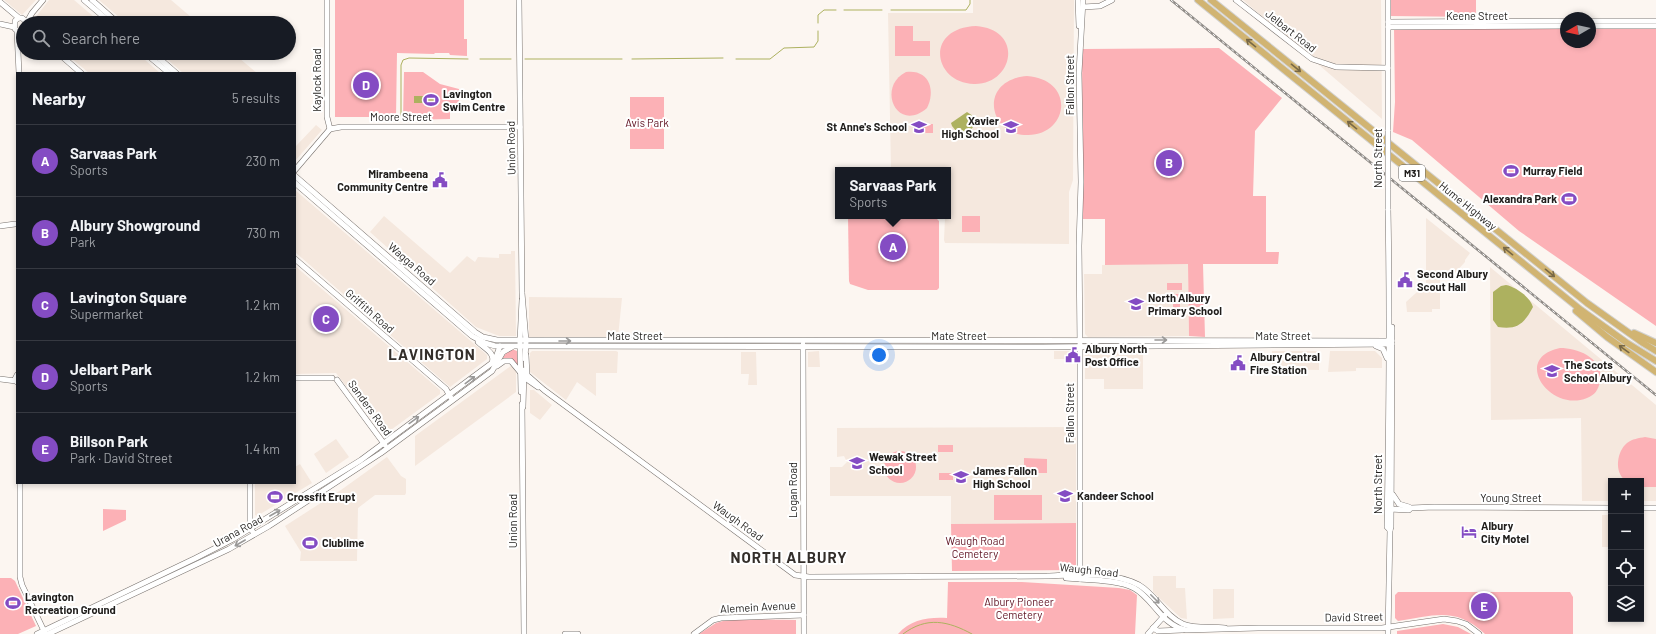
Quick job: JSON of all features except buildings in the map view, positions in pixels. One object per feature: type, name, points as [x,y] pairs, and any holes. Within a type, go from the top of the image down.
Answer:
[{"type":"highway","name":"Hume Highway","points":[[1198,0],[1581,310],[1628,343],[1656,360]]},
{"type":"highway","name":"Hume Highway","points":[[1211,0],[1587,303],[1656,351]]},
{"type":"highway","points":[[1528,267],[1607,337],[1656,372]]},
{"type":"highway","points":[[1608,318],[1656,343]]},
{"type":"main road","points":[[29,16],[43,0]]},
{"type":"main road","name":"Kaylock Road","points":[[327,0],[327,117],[330,129]]},
{"type":"main road","name":"Union Road","points":[[519,0],[522,296],[520,307],[523,407],[524,634]]},
{"type":"main road","points":[[1078,0],[1081,37]]},
{"type":"main road","name":"Fallon Street","points":[[1080,577],[1079,73],[1083,0]]},
{"type":"main road","points":[[1083,7],[1100,6],[1112,0]]},
{"type":"main road","name":"Jelbart Road","points":[[1236,0],[1312,60],[1336,67],[1388,68]]},
{"type":"main road","name":"North Street","points":[[1388,0],[1390,509]]},
{"type":"main road","points":[[88,1],[103,16]]},
{"type":"main road","points":[[88,1],[108,16]]},
{"type":"main road","points":[[0,2],[16,19]]},
{"type":"main road","name":"Keene Street","points":[[1388,24],[1560,21]]},
{"type":"main road","points":[[1596,21],[1656,21]]},
{"type":"main road","name":"Keene Street","points":[[1485,23],[1560,26]]},
{"type":"main road","points":[[1,24],[16,24]]},
{"type":"main road","points":[[1596,26],[1656,26]]},
{"type":"main road","points":[[19,60],[19,72]]},
{"type":"main road","points":[[66,60],[80,72]]},
{"type":"main road","points":[[154,60],[168,72]]},
{"type":"main road","points":[[161,60],[175,72]]},
{"type":"main road","name":"Moore Street","points":[[330,129],[520,127]]},
{"type":"main road","points":[[296,169],[330,129]]},
{"type":"main road","name":"Wagga Road","points":[[296,177],[343,221]]},
{"type":"main road","name":"Wagga Road","points":[[296,184],[379,252],[455,318],[472,336],[488,344],[500,346],[522,344]]},
{"type":"main road","points":[[3,226],[16,224]]},
{"type":"main road","name":"Griffith Road","points":[[296,260],[435,380],[453,400]]},
{"type":"main road","name":"Wagga Road","points":[[455,318],[481,336],[522,344]]},
{"type":"main road","points":[[472,336],[492,355],[493,361],[490,365]]},
{"type":"main road","points":[[500,346],[507,341]]},
{"type":"main road","name":"North Street","points":[[1388,634],[1390,509],[1388,369],[1390,343]]},
{"type":"main road","name":"Mate Street","points":[[1080,344],[1372,345],[1390,343]]},
{"type":"main road","name":"Mate Street","points":[[522,344],[1390,343]]},
{"type":"main road","name":"Union Road","points":[[522,344],[526,355],[522,375],[524,387],[523,407]]},
{"type":"main road","name":"Urana Road","points":[[132,591],[228,549],[308,500],[387,448],[492,371],[503,352],[522,344]]},
{"type":"main road","name":"Logan Road","points":[[803,344],[804,634]]},
{"type":"main road","points":[[1372,345],[1379,347],[1384,351],[1388,369]]},
{"type":"main road","name":"Urana Road","points":[[37,634],[46,633],[222,545],[341,473],[490,365],[496,357],[500,346]]},
{"type":"main road","name":"Waugh Road","points":[[526,355],[527,374],[544,390],[792,573],[803,576],[1047,576],[1118,579],[1137,584],[1168,612]]},
{"type":"main road","name":"Waugh Road","points":[[492,371],[503,362],[509,360],[522,375],[535,386],[544,390]]},
{"type":"main road","points":[[2,379],[16,378]]},
{"type":"main road","name":"Sanders Road","points":[[296,378],[335,379],[387,448]]},
{"type":"main road","points":[[524,387],[530,385],[535,386]]},
{"type":"main road","points":[[20,484],[21,581],[46,633]]},
{"type":"main road","points":[[250,484],[250,527],[254,534]]},
{"type":"main road","points":[[1391,490],[1393,497],[1397,502],[1410,507]]},
{"type":"main road","points":[[300,498],[308,500]]},
{"type":"main road","name":"Young Street","points":[[1390,509],[1410,507],[1608,508]]},
{"type":"main road","points":[[1644,508],[1656,508]]},
{"type":"main road","name":"Waugh Road","points":[[1080,577],[1116,583],[1134,588],[1164,617]]},
{"type":"main road","points":[[1148,634],[1168,612]]},
{"type":"main road","name":"David Street","points":[[1168,612],[1184,624],[1226,628]]},
{"type":"main road","name":"Alemein Avenue","points":[[694,634],[714,620],[721,618],[804,615]]},
{"type":"main road","name":"David Street","points":[[1164,617],[1176,627],[1189,630],[1226,628],[1389,627],[1432,620],[1449,619],[1466,624],[1479,634]]},
{"type":"main road","points":[[1153,628],[1158,631],[1189,630]]},
{"type":"main road","points":[[564,634],[578,634]]},
{"type":"shaded area","points":[[4,0],[36,0],[22,15]]},
{"type":"shaded area","points":[[49,0],[74,0],[93,16],[36,16]]},
{"type":"shaded area","points":[[99,0],[171,0],[190,16],[118,16]]},
{"type":"shaded area","name":"Xavier High School","points":[[973,0],[1074,0],[1073,180],[1069,192],[1069,244],[945,243],[945,219],[951,219],[951,167],[891,167],[888,13],[973,13]]},
{"type":"shaded area","points":[[1243,0],[1381,0],[1382,119]]},
{"type":"shaded area","points":[[73,60],[145,60],[159,72],[88,72]]},
{"type":"shaded area","points":[[168,60],[241,60],[256,72],[182,72]]},
{"type":"shaded area","points":[[414,96],[438,96],[438,103],[414,103]]},
{"type":"shaded area","points":[[967,112],[973,116],[973,127],[965,137],[961,137],[951,123]]},
{"type":"shaded area","points":[[316,125],[322,130],[296,160],[296,146]]},
{"type":"shaded area","points":[[296,191],[487,355],[487,359],[450,387],[296,253]]},
{"type":"shaded area","points":[[384,216],[450,273],[467,256],[475,262],[478,257],[499,258],[499,254],[511,254],[511,251],[515,251],[516,336],[499,336],[476,327],[370,232]]},
{"type":"shaded area","points":[[1426,218],[1470,253],[1465,262],[1452,276],[1440,277],[1440,309],[1432,309],[1432,312],[1407,312],[1406,302],[1426,284]]},
{"type":"shaded area","name":"North Albury Primary School","points":[[1188,263],[1189,336],[1088,337],[1085,334],[1084,274],[1102,274],[1102,265]]},
{"type":"shaded area","points":[[296,267],[440,390],[440,394],[384,435],[336,373],[296,374]]},
{"type":"shaded area","name":"The Scots School Albury","points":[[1490,267],[1656,405],[1656,501],[1644,501],[1644,478],[1608,478],[1608,501],[1582,501],[1581,418],[1491,420]]},
{"type":"shaded area","points":[[1506,285],[1522,293],[1533,307],[1523,322],[1510,328],[1498,327],[1493,320],[1493,292],[1501,286]]},
{"type":"shaded area","points":[[529,297],[622,298],[618,337],[529,337]]},
{"type":"shaded area","points":[[532,351],[616,351],[618,352],[617,373],[596,373],[596,396],[577,382],[566,400],[530,372],[530,353]]},
{"type":"shaded area","points":[[819,351],[820,367],[808,367],[808,352]]},
{"type":"shaded area","points":[[1054,351],[1075,351],[1075,359],[1054,359]]},
{"type":"shaded area","points":[[1085,351],[1143,352],[1143,389],[1104,389],[1104,379],[1085,379]]},
{"type":"shaded area","points":[[1272,351],[1319,351],[1319,370],[1272,369]]},
{"type":"shaded area","points":[[1330,351],[1375,351],[1382,358],[1382,368],[1356,368],[1356,371],[1328,372]]},
{"type":"shaded area","points":[[741,352],[756,352],[757,385],[748,385],[749,374],[741,374]]},
{"type":"shaded area","points":[[512,365],[516,372],[516,392],[415,466],[415,436]]},
{"type":"shaded area","points":[[530,390],[534,390],[552,405],[540,420],[530,413]]},
{"type":"shaded area","name":"James Fallon High School","points":[[1076,427],[1076,523],[951,524],[951,496],[830,496],[830,467],[842,467],[847,462],[844,456],[837,457],[837,428]]},
{"type":"shaded area","points":[[336,439],[349,457],[326,473],[314,454]]},
{"type":"shaded area","points":[[387,457],[401,476],[406,479],[406,493],[405,495],[375,495],[358,508],[357,561],[300,561],[301,552],[285,526],[341,490]]},
{"type":"shaded area","points":[[300,464],[312,483],[257,516],[255,515],[255,484],[296,484],[296,466]]},
{"type":"shaded area","points":[[1602,515],[1608,515],[1608,547],[1602,547]]},
{"type":"shaded area","points":[[1153,576],[1176,576],[1176,588],[1185,588],[1187,619],[1181,618],[1153,592]]},
{"type":"shaded area","points":[[1213,589],[1234,589],[1234,618],[1213,619]]},
{"type":"green space","points":[[335,0],[464,0],[464,39],[467,39],[467,56],[450,55],[449,53],[397,53],[396,117],[335,117]]},
{"type":"green space","points":[[1390,0],[1476,0],[1476,17],[1390,16]]},
{"type":"green space","points":[[895,26],[913,26],[913,41],[930,41],[930,56],[895,56]]},
{"type":"green space","points":[[976,26],[992,30],[1002,37],[1007,46],[1008,57],[1005,67],[998,76],[987,82],[974,84],[960,81],[950,75],[943,66],[940,55],[942,45],[948,36],[959,29]]},
{"type":"green space","name":"Alexandra Park","points":[[1394,28],[1560,28],[1560,48],[1596,48],[1596,28],[1656,28],[1656,326],[1519,231],[1412,140],[1393,132],[1395,102]]},
{"type":"green space","points":[[1219,48],[1282,98],[1255,131],[1253,196],[1266,196],[1266,252],[1279,252],[1278,264],[1203,264],[1205,337],[1189,336],[1188,264],[1105,265],[1105,219],[1083,219],[1082,54],[1083,49]]},
{"type":"green space","name":"Lavington Swim Centre","points":[[404,72],[423,72],[440,84],[459,89],[459,112],[450,112],[450,119],[403,120]]},
{"type":"green space","points":[[906,72],[914,72],[925,77],[930,88],[930,101],[927,108],[916,115],[907,115],[899,112],[894,105],[892,97],[892,88],[897,79]]},
{"type":"green space","points":[[1027,76],[1043,80],[1054,87],[1060,97],[1061,107],[1058,118],[1051,127],[1041,133],[1027,135],[1014,133],[1004,126],[997,117],[994,107],[995,96],[1001,87],[1011,80]]},
{"type":"green space","name":"Avis Park","points":[[630,97],[664,97],[664,149],[630,149]]},
{"type":"green space","points":[[918,124],[933,124],[933,133],[918,133]]},
{"type":"green space","points":[[962,216],[980,216],[980,232],[962,232]]},
{"type":"green space","points":[[848,219],[937,219],[939,221],[939,288],[937,290],[868,290],[850,284]]},
{"type":"green space","points":[[1167,283],[1182,283],[1182,290],[1167,290]]},
{"type":"green space","points":[[1173,294],[1180,294],[1180,309],[1173,309]]},
{"type":"green space","points":[[1560,348],[1575,350],[1589,356],[1595,361],[1599,367],[1600,382],[1594,394],[1587,398],[1573,401],[1560,398],[1549,391],[1541,382],[1537,372],[1538,362],[1546,354]]},
{"type":"green space","points":[[512,349],[517,351],[518,365],[501,361],[506,353]]},
{"type":"green space","points":[[1645,437],[1656,439],[1656,487],[1644,487],[1644,478],[1624,478],[1619,472],[1618,462],[1621,451],[1627,443]]},
{"type":"green space","points":[[938,445],[953,445],[953,452],[938,452]]},
{"type":"green space","points":[[897,451],[903,451],[913,458],[916,467],[915,473],[909,480],[903,483],[897,483],[887,476],[884,470],[884,464],[891,454]]},
{"type":"green space","points":[[1024,458],[1047,459],[1047,473],[1024,473]]},
{"type":"green space","points":[[939,473],[953,473],[953,480],[939,480]]},
{"type":"green space","points":[[994,495],[1042,495],[1042,520],[994,520]]},
{"type":"green space","points":[[103,509],[126,510],[126,520],[103,531]]},
{"type":"green space","name":"Waugh Road Cemetery","points":[[1076,523],[1076,570],[952,571],[951,524]]},
{"type":"green space","name":"Lavington Recreation Ground","points":[[0,578],[11,578],[15,581],[36,626],[18,634],[0,634]]},
{"type":"green space","name":"Albury Pioneer Cemetery","points":[[948,582],[1022,582],[1130,590],[1137,595],[1135,634],[898,634],[914,622],[934,618],[947,618]]},
{"type":"green space","points":[[1398,592],[1570,592],[1573,597],[1573,634],[1485,634],[1464,619],[1444,615],[1398,621],[1395,618],[1395,595]]},
{"type":"green space","points":[[730,619],[796,620],[796,634],[699,634],[716,623]]},
{"type":"green space","points":[[1443,624],[1458,627],[1471,634],[1397,634],[1397,631]]},
{"type":"waterway","points":[[891,10],[966,10],[970,4],[970,0]]},
{"type":"waterway","points":[[818,23],[818,15],[824,10],[836,10]]},
{"type":"waterway","points":[[844,10],[882,10]]},
{"type":"waterway","points":[[736,59],[770,59],[784,48],[814,47],[818,41],[818,31]]},
{"type":"waterway","points":[[401,119],[401,65],[403,60],[409,58],[468,59]]},
{"type":"waterway","points":[[632,59],[723,58]]},
{"type":"waterway","points":[[480,59],[511,59]]},
{"type":"waterway","points":[[525,59],[622,59]]},
{"type":"waterway","points":[[903,634],[912,628],[938,622],[954,626],[972,634]]},
{"type":"railway","points":[[1171,0],[1656,395]]},
{"type":"place","name":"Jelbart Park","points":[[366,85]]},
{"type":"place","name":"Lavington Swim Centre","points":[[431,100]]},
{"type":"place","name":"St Anne's School","points":[[919,127]]},
{"type":"place","name":"Xavier High School","points":[[1011,127]]},
{"type":"place","name":"Albury Showground","points":[[1169,163]]},
{"type":"place","name":"Murray Field","points":[[1511,171]]},
{"type":"place","name":"Mirambeena Community Centre","points":[[440,180]]},
{"type":"place","name":"Alexandra Park","points":[[1569,199]]},
{"type":"place","name":"Sarvaas Park","points":[[893,247]]},
{"type":"place","name":"Second Albury Scout Hall","points":[[1405,280]]},
{"type":"place","name":"North Albury Primary School","points":[[1136,304]]},
{"type":"place","name":"Lavington Square","points":[[326,319]]},
{"type":"place","name":"Albury North Post Office","points":[[1073,355]]},
{"type":"place","name":"Albury Central Fire Station","points":[[1238,363]]},
{"type":"place","name":"The Scots School Albury","points":[[1552,371]]},
{"type":"place","name":"Wewak Street School","points":[[857,463]]},
{"type":"place","name":"James Fallon High School","points":[[961,477]]},
{"type":"place","name":"Kandeer School","points":[[1065,496]]},
{"type":"place","name":"Crossfit Erupt","points":[[275,497]]},
{"type":"place","name":"Albury City Motel","points":[[1469,532]]},
{"type":"place","name":"Clublime","points":[[310,543]]},
{"type":"place","name":"Lavington Recreation Ground","points":[[13,603]]},
{"type":"place","name":"Billson Park","points":[[1484,606]]},
{"type":"district","name":"LAVINGTON","points":[[432,355]]},
{"type":"district","name":"NORTH ALBURY","points":[[789,558]]}]
